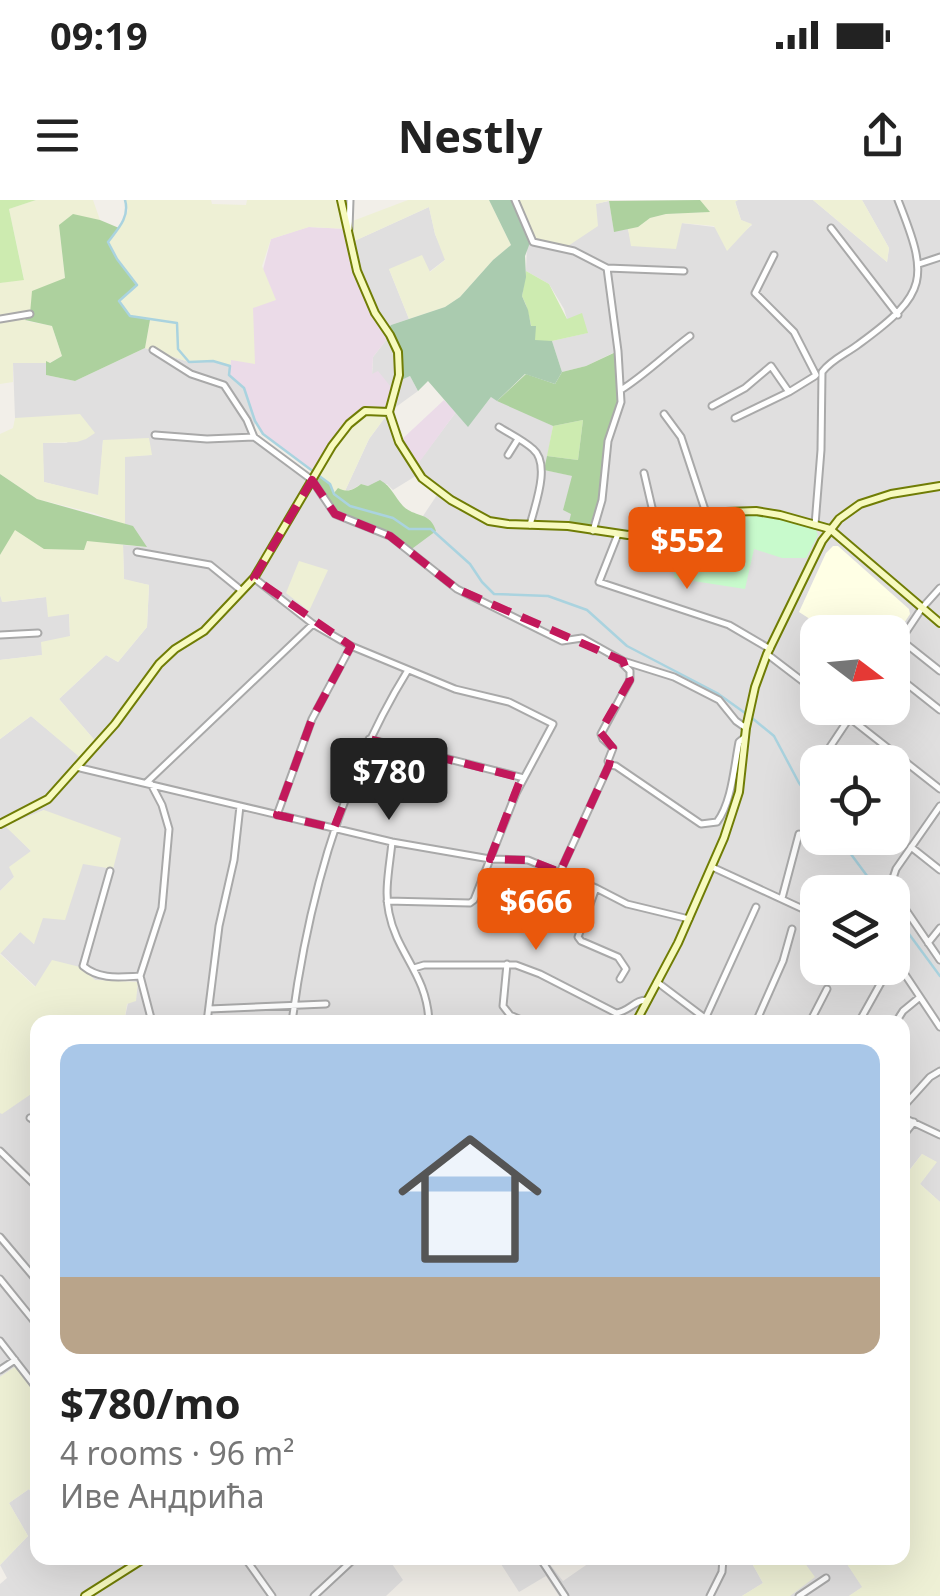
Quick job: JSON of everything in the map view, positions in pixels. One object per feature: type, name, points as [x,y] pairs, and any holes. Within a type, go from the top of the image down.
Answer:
[{"type":"street","points":[[341,200],[357,270],[398,352],[400,368],[389,412],[407,457],[430,485],[466,509],[508,524],[641,534],[726,512],[770,512],[815,524],[830,529],[940,624]]},
{"type":"street","points":[[348,228],[350,200]]},
{"type":"street","points":[[514,200],[534,242],[582,254],[607,268],[684,271]]},
{"type":"street","points":[[734,418],[819,374],[898,315],[911,298],[919,264],[898,200]]},
{"type":"street","points":[[831,228],[898,315]]},
{"type":"street","points":[[774,255],[755,293],[794,332],[819,374],[821,450],[815,524]]},
{"type":"street","points":[[919,264],[940,257]]},
{"type":"street","points":[[593,531],[621,390],[607,268]]},
{"type":"street","points":[[0,319],[30,314]]},
{"type":"street","points":[[621,390],[690,336]]},
{"type":"street","points":[[153,350],[191,374],[224,385],[254,437],[312,480],[335,514],[390,536],[457,589],[562,641],[582,638],[623,661],[674,676],[718,700],[746,730]]},
{"type":"street","points":[[712,406],[746,388],[772,366],[789,392]]},
{"type":"street","points":[[0,824],[48,799],[115,724],[158,664],[204,631],[254,578],[332,446],[360,414],[370,410],[389,412]]},
{"type":"street","points":[[664,414],[681,438],[707,516]]},
{"type":"street","points":[[499,427],[537,453],[542,472],[530,525]]},
{"type":"street","points":[[155,435],[254,437]]},
{"type":"street","points":[[508,455],[518,439]]},
{"type":"street","points":[[644,473],[657,529]]},
{"type":"street","points":[[640,1015],[712,868],[739,792],[754,687],[830,529],[848,512],[875,498],[940,486]]},
{"type":"street","points":[[618,534],[598,582],[729,625],[800,678]]},
{"type":"street","points":[[137,552],[210,564],[242,591]]},
{"type":"street","points":[[254,578],[313,624],[352,646],[455,689],[509,702],[554,724],[516,793],[474,900],[387,901]]},
{"type":"street","points":[[910,626],[940,588]]},
{"type":"street","points":[[149,784],[313,624]]},
{"type":"street","points":[[0,634],[38,633]]},
{"type":"street","points":[[277,815],[298,751],[352,646]]},
{"type":"street","points":[[910,647],[940,671]]},
{"type":"street","points":[[560,872],[609,765],[613,748],[601,734],[630,680],[630,671],[623,661]]},
{"type":"street","points":[[293,1015],[318,883],[334,828],[370,739],[408,670]]},
{"type":"street","points":[[910,686],[940,710]]},
{"type":"street","points":[[859,725],[885,745]]},
{"type":"street","points":[[609,765],[701,824],[716,822],[726,802],[739,742],[746,730]]},
{"type":"street","points":[[370,739],[524,778]]},
{"type":"street","points":[[910,765],[940,788]]},
{"type":"street","points":[[76,767],[392,842],[490,859],[528,860],[627,904],[689,919]]},
{"type":"street","points":[[149,784],[162,805],[169,829],[162,908],[140,976],[150,1015]]},
{"type":"street","points":[[208,1015],[240,806]]},
{"type":"street","points":[[940,806],[892,876],[892,887],[940,960]]},
{"type":"street","points":[[782,898],[799,834]]},
{"type":"street","points":[[392,842],[387,901],[394,933],[414,968],[428,1015]]},
{"type":"street","points":[[911,847],[940,870]]},
{"type":"street","points":[[712,868],[800,907]]},
{"type":"street","points":[[110,871],[83,966],[93,975],[140,976]]},
{"type":"street","points":[[596,888],[578,937],[621,959],[626,969],[620,980]]},
{"type":"street","points":[[711,1015],[756,907]]},
{"type":"street","points":[[928,943],[940,928]]},
{"type":"street","points":[[759,1015],[792,929]]},
{"type":"street","points":[[414,968],[506,964],[540,974],[611,1012],[624,1012],[639,1001],[648,1000]]},
{"type":"street","points":[[506,964],[504,1009],[510,1015]]},
{"type":"street","points":[[657,982],[700,1015]]},
{"type":"street","points":[[910,982],[940,1027]]},
{"type":"street","points":[[863,1015],[880,985]]},
{"type":"street","points":[[814,1015],[827,990]]},
{"type":"street","points":[[900,1015],[920,997]]},
{"type":"street","points":[[209,1010],[326,1004]]},
{"type":"street","points":[[910,1099],[940,1071]]},
{"type":"street","points":[[910,1120],[940,1135]]},
{"type":"street","points":[[910,1127],[914,1122]]},
{"type":"street","points":[[0,1151],[30,1180]]},
{"type":"street","points":[[0,1237],[30,1273]]},
{"type":"street","points":[[0,1278],[30,1316]]},
{"type":"street","points":[[0,1342],[30,1380]]},
{"type":"street","points":[[0,1370],[14,1360]]},
{"type":"street","points":[[86,1596],[128,1565]]},
{"type":"street","points":[[250,1565],[272,1596]]},
{"type":"street","points":[[314,1596],[347,1565]]},
{"type":"street","points":[[545,1565],[565,1596]]},
{"type":"street","points":[[710,1596],[722,1565]]},
{"type":"street","points":[[799,1596],[826,1578]]},
{"type":"highlighted area","points":[[312,480],[335,514],[390,536],[457,589],[623,661],[630,680],[600,732],[613,748],[609,765],[560,872],[528,860],[490,859],[521,778],[369,739],[334,828],[277,815],[312,719],[351,646],[254,578]]},
{"type":"shaded area","points":[[36,200],[93,200],[100,220],[73,215],[59,225],[65,279],[26,321],[52,326],[62,356],[49,363],[13,363],[13,382],[0,384],[0,283],[24,279],[9,209]]},
{"type":"shaded area","points":[[125,200],[211,200],[212,204],[246,205],[247,200],[341,200],[350,222],[408,200],[489,200],[511,245],[460,297],[445,307],[409,319],[389,269],[422,255],[430,272],[445,260],[429,207],[350,243],[348,229],[309,227],[271,239],[262,266],[276,300],[253,308],[255,364],[231,360],[230,366],[213,361],[189,362],[145,348],[150,321],[130,316],[119,301],[132,277],[108,242],[125,218]]},
{"type":"shaded area","points":[[489,200],[515,200],[531,240],[525,256],[522,296],[531,326],[536,326],[535,340],[552,341],[562,372],[555,384],[525,374],[497,401],[491,397],[468,427],[428,381],[418,391],[410,376],[397,382],[399,361],[387,330],[460,297],[511,245]]},
{"type":"shaded area","points":[[515,200],[612,200],[596,204],[598,226],[565,248],[537,244]]},
{"type":"shaded area","points":[[700,200],[738,200],[735,202],[741,220],[752,224],[727,251],[714,226],[682,223],[676,249],[631,246],[628,229],[666,214],[709,212]]},
{"type":"shaded area","points":[[738,200],[813,200],[887,262],[889,248],[862,200],[940,200],[940,1202],[920,1184],[936,1162],[922,1154],[910,1169],[910,1015],[125,1015],[138,982],[95,980],[80,967],[36,987],[0,953],[21,931],[34,944],[44,810],[6,826],[31,851],[0,891],[0,739],[31,716],[83,759],[97,743],[59,699],[106,655],[118,662],[147,627],[149,585],[124,580],[123,545],[146,547],[125,525],[125,456],[151,455],[103,440],[99,496],[44,482],[42,443],[68,443],[24,418],[15,418],[13,363],[46,361],[46,375],[75,381],[145,348],[189,362],[213,361],[230,366],[229,375],[244,388],[255,421],[254,437],[312,480],[335,514],[430,520],[423,516],[439,492],[419,474],[393,490],[387,484],[361,484],[345,491],[369,439],[389,412],[399,442],[415,467],[456,412],[468,426],[492,396],[553,426],[545,470],[573,476],[563,510],[617,351],[562,372],[552,341],[587,333],[567,319],[549,284],[526,271],[527,246],[531,240],[595,204],[609,201],[614,231],[628,229],[632,246],[681,223],[740,235],[752,225],[741,220],[735,201]]},
{"type":"shaded area","points":[[813,200],[862,200],[889,248],[887,262]]},
{"type":"shaded area","points":[[429,207],[446,259],[429,272],[389,269],[409,319],[387,330],[369,299],[350,243]]},
{"type":"shaded area","points":[[308,227],[349,229],[357,271],[375,313],[390,335],[373,357],[372,374],[378,371],[395,392],[389,412],[316,473],[263,434],[244,388],[229,375],[231,360],[253,308],[271,239]]},
{"type":"shaded area","points":[[390,335],[395,345],[398,381],[410,376],[418,391],[389,412],[372,376],[373,357]]},
{"type":"shaded area","points":[[444,400],[456,412],[415,468],[399,442]]},
{"type":"shaded area","points":[[389,412],[369,439],[345,491],[334,494],[316,473],[332,446],[360,414]]},
{"type":"shaded area","points":[[80,414],[95,433],[77,442],[43,443],[44,482],[98,495],[103,440],[149,438],[152,455],[125,457],[125,525],[37,499],[0,474],[0,434],[13,428],[15,418]]},
{"type":"shaded area","points":[[14,529],[123,545],[124,579],[149,585],[147,627],[118,662],[106,655],[59,699],[97,743],[83,760],[31,716],[0,739],[0,660],[42,655],[41,642],[70,636],[69,614],[48,617],[46,597],[2,602],[0,555]]},
{"type":"shaded area","points":[[838,546],[909,609],[909,615],[799,612],[826,553]]},
{"type":"shaded area","points":[[299,561],[328,570],[309,611],[286,593]]},
{"type":"shaded area","points":[[0,595],[3,602],[46,597],[69,613],[70,636],[43,655],[0,660]]},
{"type":"shaded area","points":[[44,810],[121,838],[113,869],[83,864],[65,920],[43,918],[34,944],[20,932],[0,954],[0,891],[14,877],[9,867],[31,851],[5,826]]},
{"type":"shaded area","points":[[0,954],[35,987],[52,960],[80,967],[95,980],[138,982],[136,1001],[127,1004],[125,1015],[30,1015],[30,1095],[0,1113]]},
{"type":"shaded area","points":[[30,1094],[30,1387],[17,1366],[0,1377],[0,1113]]},
{"type":"shaded area","points":[[922,1154],[937,1162],[920,1184],[940,1202],[940,1596],[849,1596],[862,1587],[848,1565],[910,1565],[910,1170]]},
{"type":"shaded area","points":[[16,1366],[30,1387],[30,1491],[9,1503],[28,1536],[0,1565],[0,1377]]},
{"type":"shaded area","points":[[29,1489],[30,1565],[393,1565],[403,1580],[386,1596],[0,1596],[0,1584],[7,1578],[0,1565],[28,1536],[9,1503]]},
{"type":"shaded area","points":[[502,1565],[551,1565],[563,1581],[586,1565],[753,1565],[763,1583],[742,1596],[559,1596],[546,1576],[519,1592]]},
{"type":"shaded area","points":[[753,1565],[806,1565],[815,1577],[790,1596],[742,1596],[763,1583]]},
{"type":"shaded area","points":[[806,1565],[848,1565],[863,1587],[849,1596],[787,1596],[814,1577]]},
{"type":"green space","points":[[0,200],[36,200],[9,209],[24,280],[0,283]]},
{"type":"green space","points":[[700,200],[710,212],[666,214],[650,218],[638,227],[614,232],[609,201]]},
{"type":"green space","points":[[73,214],[119,228],[108,242],[137,285],[119,301],[130,316],[150,320],[145,348],[75,381],[46,375],[46,361],[50,363],[62,356],[52,326],[25,320],[30,314],[32,291],[65,278],[59,225]]},
{"type":"green space","points":[[526,271],[549,284],[567,319],[582,313],[588,333],[535,341],[522,296]]},
{"type":"green space","points":[[618,351],[621,402],[608,441],[602,500],[593,531],[568,526],[571,514],[563,510],[572,476],[544,470],[547,456],[578,460],[583,420],[553,426],[497,401],[526,374],[555,384],[562,372]]},
{"type":"green space","points":[[583,420],[578,460],[547,456],[553,426]]},
{"type":"green space","points":[[316,473],[330,484],[334,493],[338,488],[350,490],[380,480],[408,510],[430,520],[436,531],[409,551],[390,536],[335,514],[312,480]]},
{"type":"green space","points":[[0,474],[37,499],[133,526],[147,547],[87,541],[84,550],[44,549],[15,530],[0,555]]},
{"type":"green space","points":[[746,514],[776,516],[816,530],[818,535],[806,558],[782,558],[754,549],[745,589],[674,578],[677,527]]},
{"type":"waterway","points":[[125,200],[124,217],[108,242],[137,285],[119,301],[130,316],[177,323],[178,349],[189,362],[213,361],[230,366],[229,375],[244,388],[263,434],[330,484],[334,494],[350,506],[393,518],[409,529],[431,529],[470,564],[494,594],[548,596],[587,610],[627,646],[717,693],[745,713]]},
{"type":"waterway","points":[[752,718],[774,736],[800,784]]},
{"type":"waterway","points":[[852,855],[866,875]]},
{"type":"waterway","points":[[910,935],[940,976]]}]
